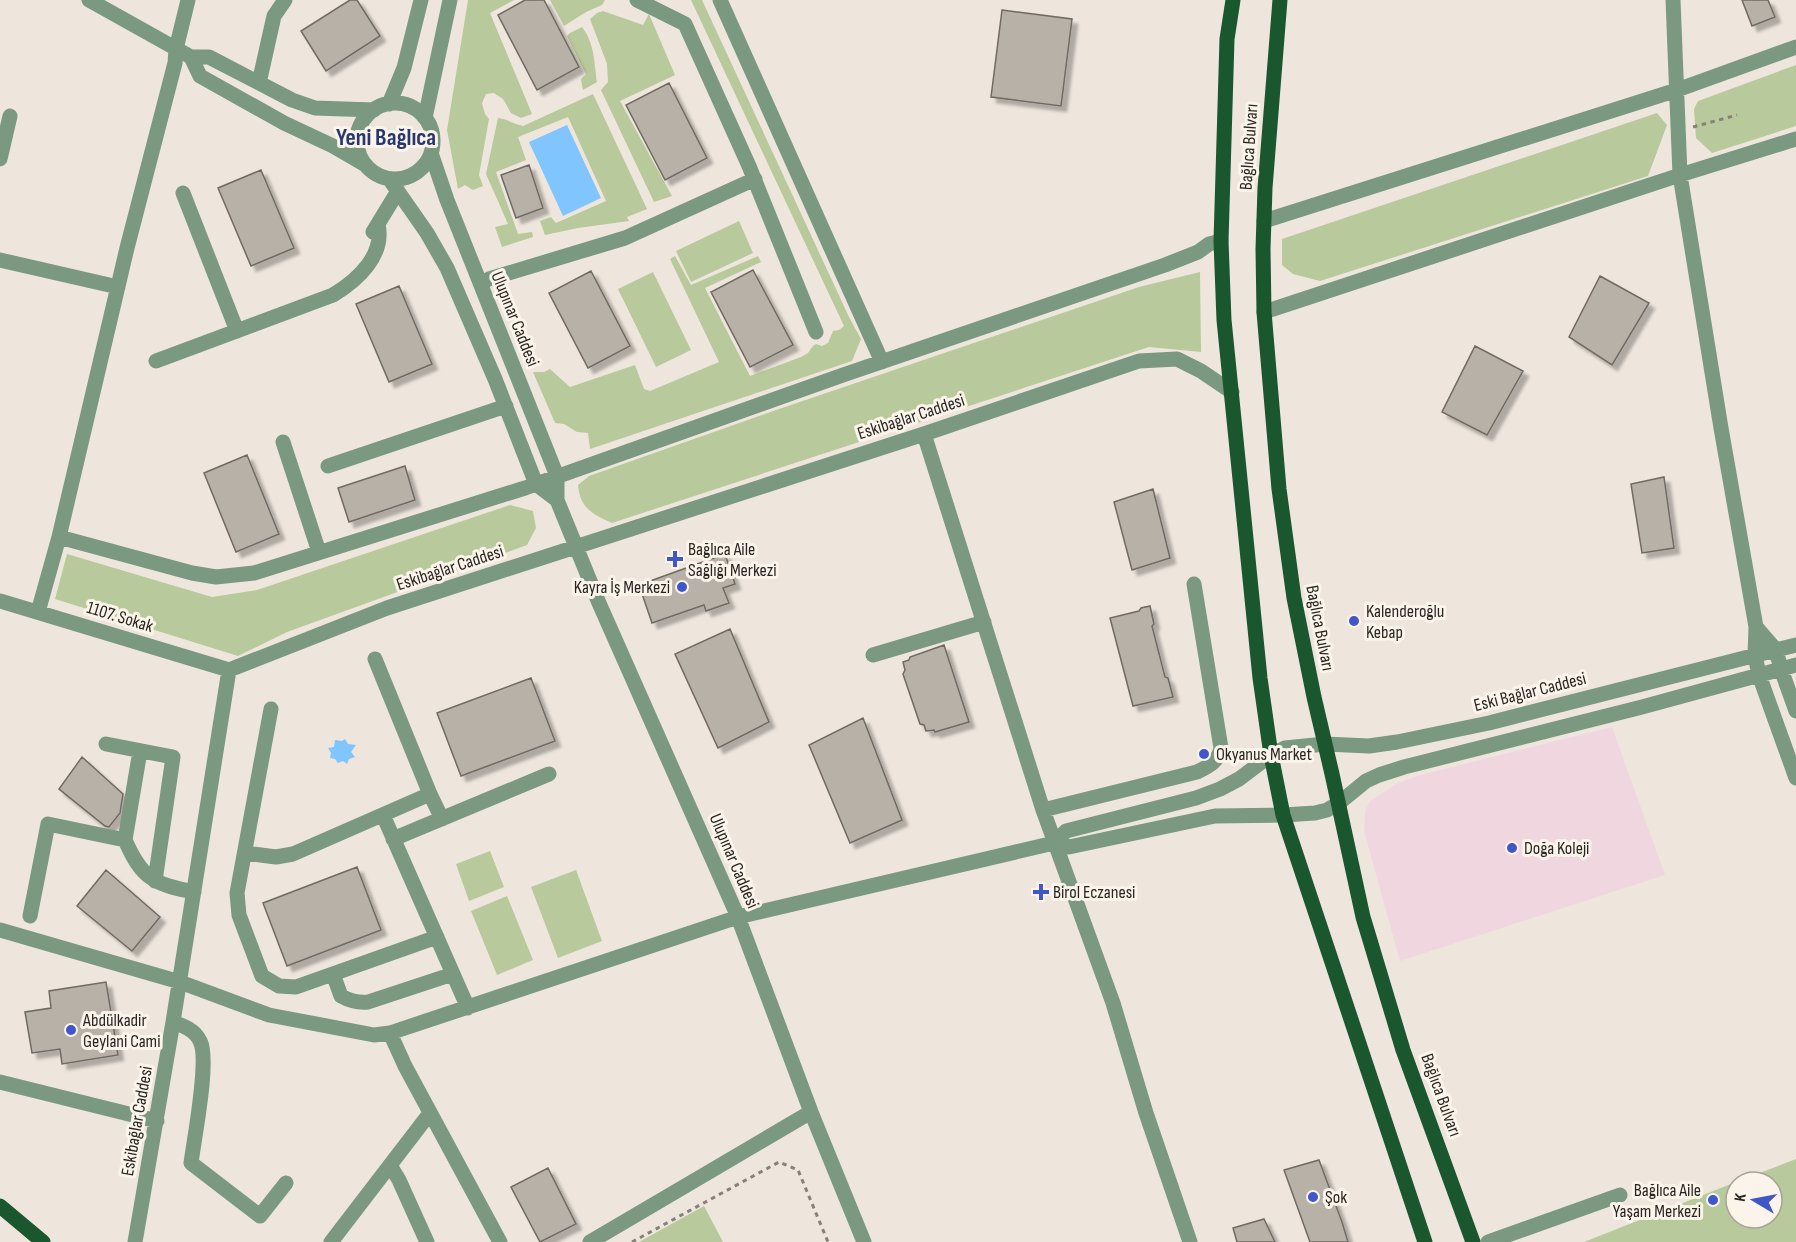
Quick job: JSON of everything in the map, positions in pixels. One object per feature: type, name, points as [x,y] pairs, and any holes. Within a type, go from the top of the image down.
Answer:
[{"type":"main road","name":"Bağlıca Bulvarı","points":[[1233,0],[1227,39],[1221,241],[1224,320],[1260,678],[1270,755],[1284,815],[1425,1242]]},
{"type":"main road","name":"Bağlıca Bulvarı","points":[[1280,0],[1264,221],[1264,312],[1279,489],[1294,598],[1363,917],[1403,1050],[1473,1242]]},
{"type":"main road","points":[[0,1206],[43,1242]]},
{"type":"street","points":[[89,0],[191,57],[209,57],[292,100],[315,108],[374,110],[389,104],[409,106],[425,118],[431,128],[433,141],[431,153],[425,165],[416,174],[394,185],[374,230],[380,240],[378,248],[366,267],[345,288],[333,296],[156,362]]},
{"type":"street","points":[[38,612],[59,537],[118,287],[175,63],[176,49],[188,0]]},
{"type":"street","points":[[263,86],[274,16],[285,0]]},
{"type":"street","points":[[389,104],[404,68],[421,0]]},
{"type":"street","points":[[425,118],[450,0]]},
{"type":"street","points":[[637,0],[685,24],[754,179],[816,332]]},
{"type":"street","points":[[720,0],[882,362]]},
{"type":"street","points":[[1673,0],[1680,175],[1756,627],[1755,655],[1759,675],[1796,778]]},
{"type":"street","points":[[1264,221],[1677,90],[1796,47]]},
{"type":"street","points":[[191,57],[200,76],[284,123],[333,146],[394,185],[428,233],[447,268],[506,406],[536,484],[557,500]]},
{"type":"street","points":[[364,164],[359,155],[357,135],[361,125],[374,110]]},
{"type":"street","points":[[0,159],[10,116]]},
{"type":"street","points":[[1264,312],[1796,139]]},
{"type":"street","name":"Ulupınar Caddesi","points":[[431,153],[447,200],[557,476],[557,500],[738,917],[811,1112],[864,1242]]},
{"type":"street","points":[[480,284],[489,279],[626,238],[754,179]]},
{"type":"street","points":[[183,192],[237,331]]},
{"type":"street","points":[[59,537],[192,573],[216,577],[254,573],[536,484],[1165,265],[1198,252],[1209,244],[1221,241]]},
{"type":"street","points":[[0,260],[118,287]]},
{"type":"street","name":"Eskibağlar Caddesi","points":[[135,1242],[180,982],[229,670],[387,608],[577,548],[1139,361],[1177,359],[1201,371],[1232,392]]},
{"type":"street","points":[[328,466],[506,406]]},
{"type":"street","points":[[924,434],[1043,810],[1113,1003],[1146,1113],[1190,1242]]},
{"type":"street","points":[[284,442],[319,552]]},
{"type":"street","points":[[1043,810],[1197,772],[1213,764],[1219,757],[1221,748],[1194,584]]},
{"type":"street","name":"1107. Sokak","points":[[0,601],[229,670]]},
{"type":"street","points":[[873,655],[984,622]]},
{"type":"street","points":[[1756,627],[1788,667],[1796,711]]},
{"type":"street","name":"Eski Bağlar Caddesi","points":[[1270,755],[1285,748],[1325,744],[1369,746],[1397,742],[1489,723],[1796,645]]},
{"type":"street","points":[[375,659],[442,819]]},
{"type":"street","points":[[1054,843],[1068,848],[1215,816],[1315,813],[1327,810],[1366,781],[1404,766],[1642,707],[1788,667]]},
{"type":"street","points":[[271,709],[237,893],[238,909],[262,976],[279,986],[296,987],[437,937]]},
{"type":"street","points":[[106,744],[173,758],[155,881]]},
{"type":"street","points":[[140,751],[126,840],[136,864],[148,876],[166,886],[194,892]]},
{"type":"street","points":[[0,930],[180,982],[269,1015],[374,1035],[390,1033],[738,917],[1054,843],[1066,831],[1196,798],[1220,789],[1239,779],[1270,755]]},
{"type":"street","points":[[393,839],[549,774]]},
{"type":"street","points":[[245,853],[276,857],[293,854],[430,794]]},
{"type":"street","points":[[383,815],[468,1008]]},
{"type":"street","points":[[30,916],[48,824],[126,840]]},
{"type":"street","points":[[333,974],[341,996],[352,1002],[360,1003],[453,974]]},
{"type":"street","points":[[173,1023],[196,1034],[202,1043],[204,1064],[191,1163],[260,1215],[286,1183]]},
{"type":"street","points":[[390,1033],[430,1113],[500,1242]]},
{"type":"street","points":[[0,1082],[157,1120]]},
{"type":"street","points":[[590,1242],[811,1112]]},
{"type":"street","points":[[331,1242],[430,1113]]},
{"type":"street","points":[[390,1165],[427,1242]]},
{"type":"street","points":[[1488,1242],[1620,1195]]},
{"type":"path","points":[[1678,131],[1737,115]]},
{"type":"path","points":[[632,1242],[779,1162],[798,1170],[828,1242]]},
{"type":"shaded area","name":"Doğa Koleji","points":[[1612,727],[1665,875],[1400,961],[1364,831],[1365,812],[1370,801],[1398,783],[1417,776]]},
{"type":"green space","points":[[468,0],[514,0],[490,13],[532,114],[521,118],[511,113],[503,99],[494,93],[486,94],[482,103],[489,119],[479,175],[483,186],[473,190],[465,185],[458,189],[447,130]]},
{"type":"green space","points":[[550,0],[605,0],[602,5],[564,26]]},
{"type":"green space","points":[[691,0],[702,0],[861,339],[852,361],[590,449],[588,433],[577,432],[564,424],[555,423],[533,372],[544,372],[550,369],[570,387],[635,365],[644,389],[650,391],[719,362],[670,259],[675,256],[691,285],[758,256],[761,262],[705,288],[750,376],[801,357],[816,344],[822,346],[828,343],[833,331],[844,326]]},
{"type":"green space","points":[[603,11],[643,25],[649,14],[675,75],[620,101],[672,196],[654,202],[601,90],[608,82],[607,64],[590,19]]},
{"type":"green space","points":[[582,27],[592,47],[597,82],[583,90],[581,79],[586,74],[567,36]]},
{"type":"green space","points":[[1796,65],[1796,126],[1712,153],[1696,138],[1694,109],[1698,101]]},
{"type":"green space","points":[[593,94],[647,209],[627,217],[629,221],[545,235],[540,221],[551,217],[556,223],[606,201],[568,117],[518,137],[526,160],[496,172],[518,234],[532,232],[533,237],[502,247],[495,227],[508,224],[486,174],[498,118],[523,126]]},
{"type":"green space","points":[[1657,113],[1667,125],[1648,176],[1320,281],[1293,274],[1282,265],[1282,239]]},
{"type":"green space","points":[[739,221],[753,253],[691,282],[676,251]]},
{"type":"green space","points":[[653,272],[691,350],[656,367],[618,289]]},
{"type":"green space","points":[[1200,272],[1201,352],[1149,347],[612,523],[593,513],[581,499],[578,485],[589,476],[1139,287]]},
{"type":"green space","points":[[510,505],[533,511],[536,528],[527,545],[287,632],[238,656],[55,599],[67,554],[212,597],[257,590]]},
{"type":"green space","points":[[490,851],[504,887],[469,901],[456,864]]},
{"type":"green space","points":[[576,870],[602,941],[558,958],[531,887]]},
{"type":"green space","points":[[507,896],[533,960],[497,975],[471,911]]},
{"type":"green space","name":"Bağlıca Aile Yaşam Merkezi","points":[[1796,1159],[1796,1242],[1584,1242],[1724,1187],[1724,1230],[1784,1230],[1784,1170],[1767,1170]]},
{"type":"green space","points":[[704,1206],[723,1242],[639,1242]]},
{"type":"water","points":[[567,125],[601,198],[563,216],[529,142]]},
{"type":"water","points":[[345,739],[348,744],[356,745],[351,752],[355,757],[349,759],[347,764],[343,761],[338,763],[335,759],[330,758],[331,753],[328,748],[334,747],[335,740]]},
{"type":"building","points":[[350,0],[357,0],[380,36],[326,71],[301,31]]},
{"type":"building","points":[[525,0],[544,0],[579,67],[537,90],[498,15]]},
{"type":"building","points":[[1742,0],[1768,0],[1775,17],[1752,26]]},
{"type":"building","points":[[1002,10],[1072,19],[1061,106],[991,97]]},
{"type":"building","points":[[669,83],[707,158],[665,180],[626,105]]},
{"type":"building","points":[[529,165],[543,208],[516,218],[501,175]]},
{"type":"building","points":[[261,170],[294,248],[251,266],[218,188]]},
{"type":"building","points":[[753,270],[793,345],[750,367],[711,292]]},
{"type":"building","points":[[591,271],[630,346],[588,368],[549,293]]},
{"type":"building","points":[[1600,276],[1649,303],[1612,365],[1569,337]]},
{"type":"building","points":[[399,286],[432,364],[389,382],[356,304]]},
{"type":"building","points":[[1475,346],[1523,371],[1487,435],[1442,412]]},
{"type":"building","points":[[247,455],[279,534],[236,552],[204,473]]},
{"type":"building","points":[[405,466],[415,500],[349,522],[338,488]]},
{"type":"building","points":[[1664,477],[1674,548],[1642,553],[1631,484]]},
{"type":"building","points":[[1153,489],[1170,558],[1132,570],[1114,502]]},
{"type":"building","name":"Kayra İş Merkezi","points":[[725,554],[735,584],[723,588],[729,603],[706,611],[704,605],[652,623],[639,585]]},
{"type":"building","points":[[1150,606],[1154,624],[1152,626],[1165,677],[1168,678],[1173,697],[1133,706],[1110,618]]},
{"type":"building","points":[[730,629],[769,722],[718,748],[675,654]]},
{"type":"building","points":[[944,645],[969,722],[935,732],[934,730],[926,731],[924,725],[920,724],[903,674],[905,670],[903,662],[909,660],[910,657]]},
{"type":"building","points":[[531,678],[555,741],[461,776],[437,713]]},
{"type":"building","points":[[863,718],[902,820],[850,843],[809,745]]},
{"type":"building","points":[[82,757],[123,794],[120,813],[109,827],[59,789]]},
{"type":"building","points":[[357,867],[381,930],[287,966],[263,903]]},
{"type":"building","points":[[106,870],[160,917],[132,951],[77,906]]},
{"type":"building","name":"Abdülkadir Geylani Cami","points":[[106,982],[118,1055],[62,1064],[60,1049],[32,1053],[25,1012],[51,1008],[49,991]]},
{"type":"building","points":[[1319,1160],[1348,1242],[1310,1242],[1284,1170]]},
{"type":"building","points":[[548,1168],[576,1224],[540,1242],[511,1187]]},
{"type":"building","points":[[1264,1219],[1275,1242],[1237,1242],[1233,1228]]},
{"type":"place","name":"Bağlıca Aile Sağlığı Merkezi","points":[[675,559]]},
{"type":"place","name":"Kayra İş Merkezi","points":[[682,587]]},
{"type":"place","name":"Kalenderoğlu Kebap","points":[[1354,621]]},
{"type":"place","name":"Okyanus Market","points":[[1204,754]]},
{"type":"place","name":"Doğa Koleji","points":[[1512,848]]},
{"type":"place","name":"Birol Eczanesi","points":[[1041,892]]},
{"type":"place","name":"Abdülkadir Geylani Cami","points":[[71,1030]]},
{"type":"place","name":"Şok","points":[[1313,1197]]},
{"type":"place","name":"Bağlıca Aile Yaşam Merkezi","points":[[1713,1200]]},
{"type":"district","name":"Yeni Bağlıca","points":[[386,137]]}]
